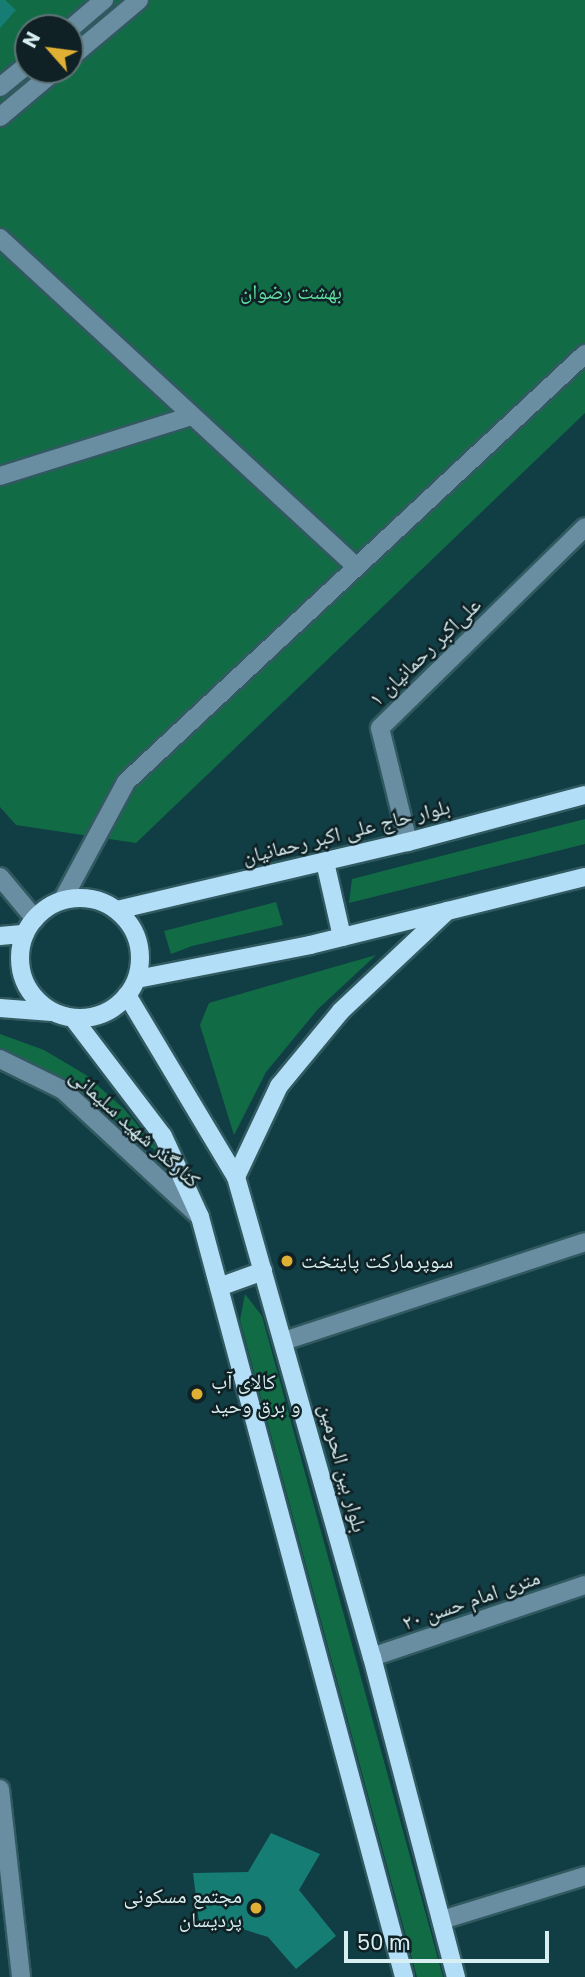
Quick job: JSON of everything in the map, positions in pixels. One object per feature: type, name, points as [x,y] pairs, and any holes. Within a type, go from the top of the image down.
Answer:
[{"type":"main road","name":"بلوار حاج علی اکبر رحمانیان","points":[[117,910],[408,842],[585,795]]},
{"type":"main road","points":[[325,862],[342,937]]},
{"type":"main road","points":[[136,979],[342,937],[585,877]]},
{"type":"main road","points":[[0,1007],[53,1012],[73,1018],[93,1017],[112,1009],[127,995],[136,979],[140,960],[138,941],[129,923],[117,910],[100,901],[81,898],[62,901],[35,919],[25,934],[21,970],[38,1002],[53,1012]]},
{"type":"main road","points":[[236,1177],[279,1086],[341,1011],[447,911]]},
{"type":"main road","points":[[0,936],[25,934]]},
{"type":"main road","name":"بلوار بین الحرمین","points":[[127,995],[236,1177],[372,1657],[456,1977]]},
{"type":"main road","points":[[73,1018],[163,1136],[200,1217],[404,1977]]},
{"type":"main road","points":[[219,1287],[263,1271]]},
{"type":"street","points":[[84,17],[104,0]]},
{"type":"street","points":[[84,46],[139,0]]},
{"type":"street","points":[[0,87],[14,76]]},
{"type":"street","points":[[0,117],[39,84]]},
{"type":"street","points":[[0,238],[357,566]]},
{"type":"street","points":[[62,901],[126,782],[585,354]]},
{"type":"street","points":[[0,476],[191,416]]},
{"type":"street","name":"علی‌اکبر رحمانیان ۱","points":[[408,842],[380,728],[585,527]]},
{"type":"street","points":[[0,877],[35,919]]},
{"type":"street","name":"کنارگذر شهید سلیمانی","points":[[0,1059],[63,1090],[200,1217]]},
{"type":"street","points":[[284,1340],[585,1242]]},
{"type":"street","name":"۲۰ متری امام حسن","points":[[372,1657],[585,1585]]},
{"type":"street","points":[[0,1789],[5,1886],[21,1977]]},
{"type":"street","points":[[442,1920],[585,1876]]},
{"type":"green space","name":"بهشت رضوان","points":[[0,0],[585,0],[585,413],[136,843],[16,825],[0,807]]},
{"type":"green space","points":[[585,819],[585,844],[349,903],[352,879]]},
{"type":"green space","points":[[276,902],[283,925],[192,946],[171,954],[164,931]]},
{"type":"green space","points":[[376,955],[318,1009],[266,1072],[234,1135],[200,1025],[209,1003]]},
{"type":"green space","points":[[0,1034],[44,1050],[86,1075],[124,1109],[164,1157],[68,1084],[0,1049]]},
{"type":"green space","points":[[245,1294],[262,1316],[443,1977],[417,1977],[240,1320]]},
{"type":"building","points":[[0,0],[5,0],[16,10],[0,28]]},
{"type":"building","name":"مجتمع مسکونی پردیسان","points":[[271,1833],[320,1854],[299,1890],[336,1936],[296,1969],[268,1937],[236,1927],[200,1930],[193,1873],[248,1872]]},
{"type":"place","name":"سوپرمارکت پایتخت","points":[[287,1261]]},
{"type":"place","name":"کالای آب و برق وحید","points":[[197,1394]]},
{"type":"place","name":"مجتمع مسکونی پردیسان","points":[[256,1908]]}]
